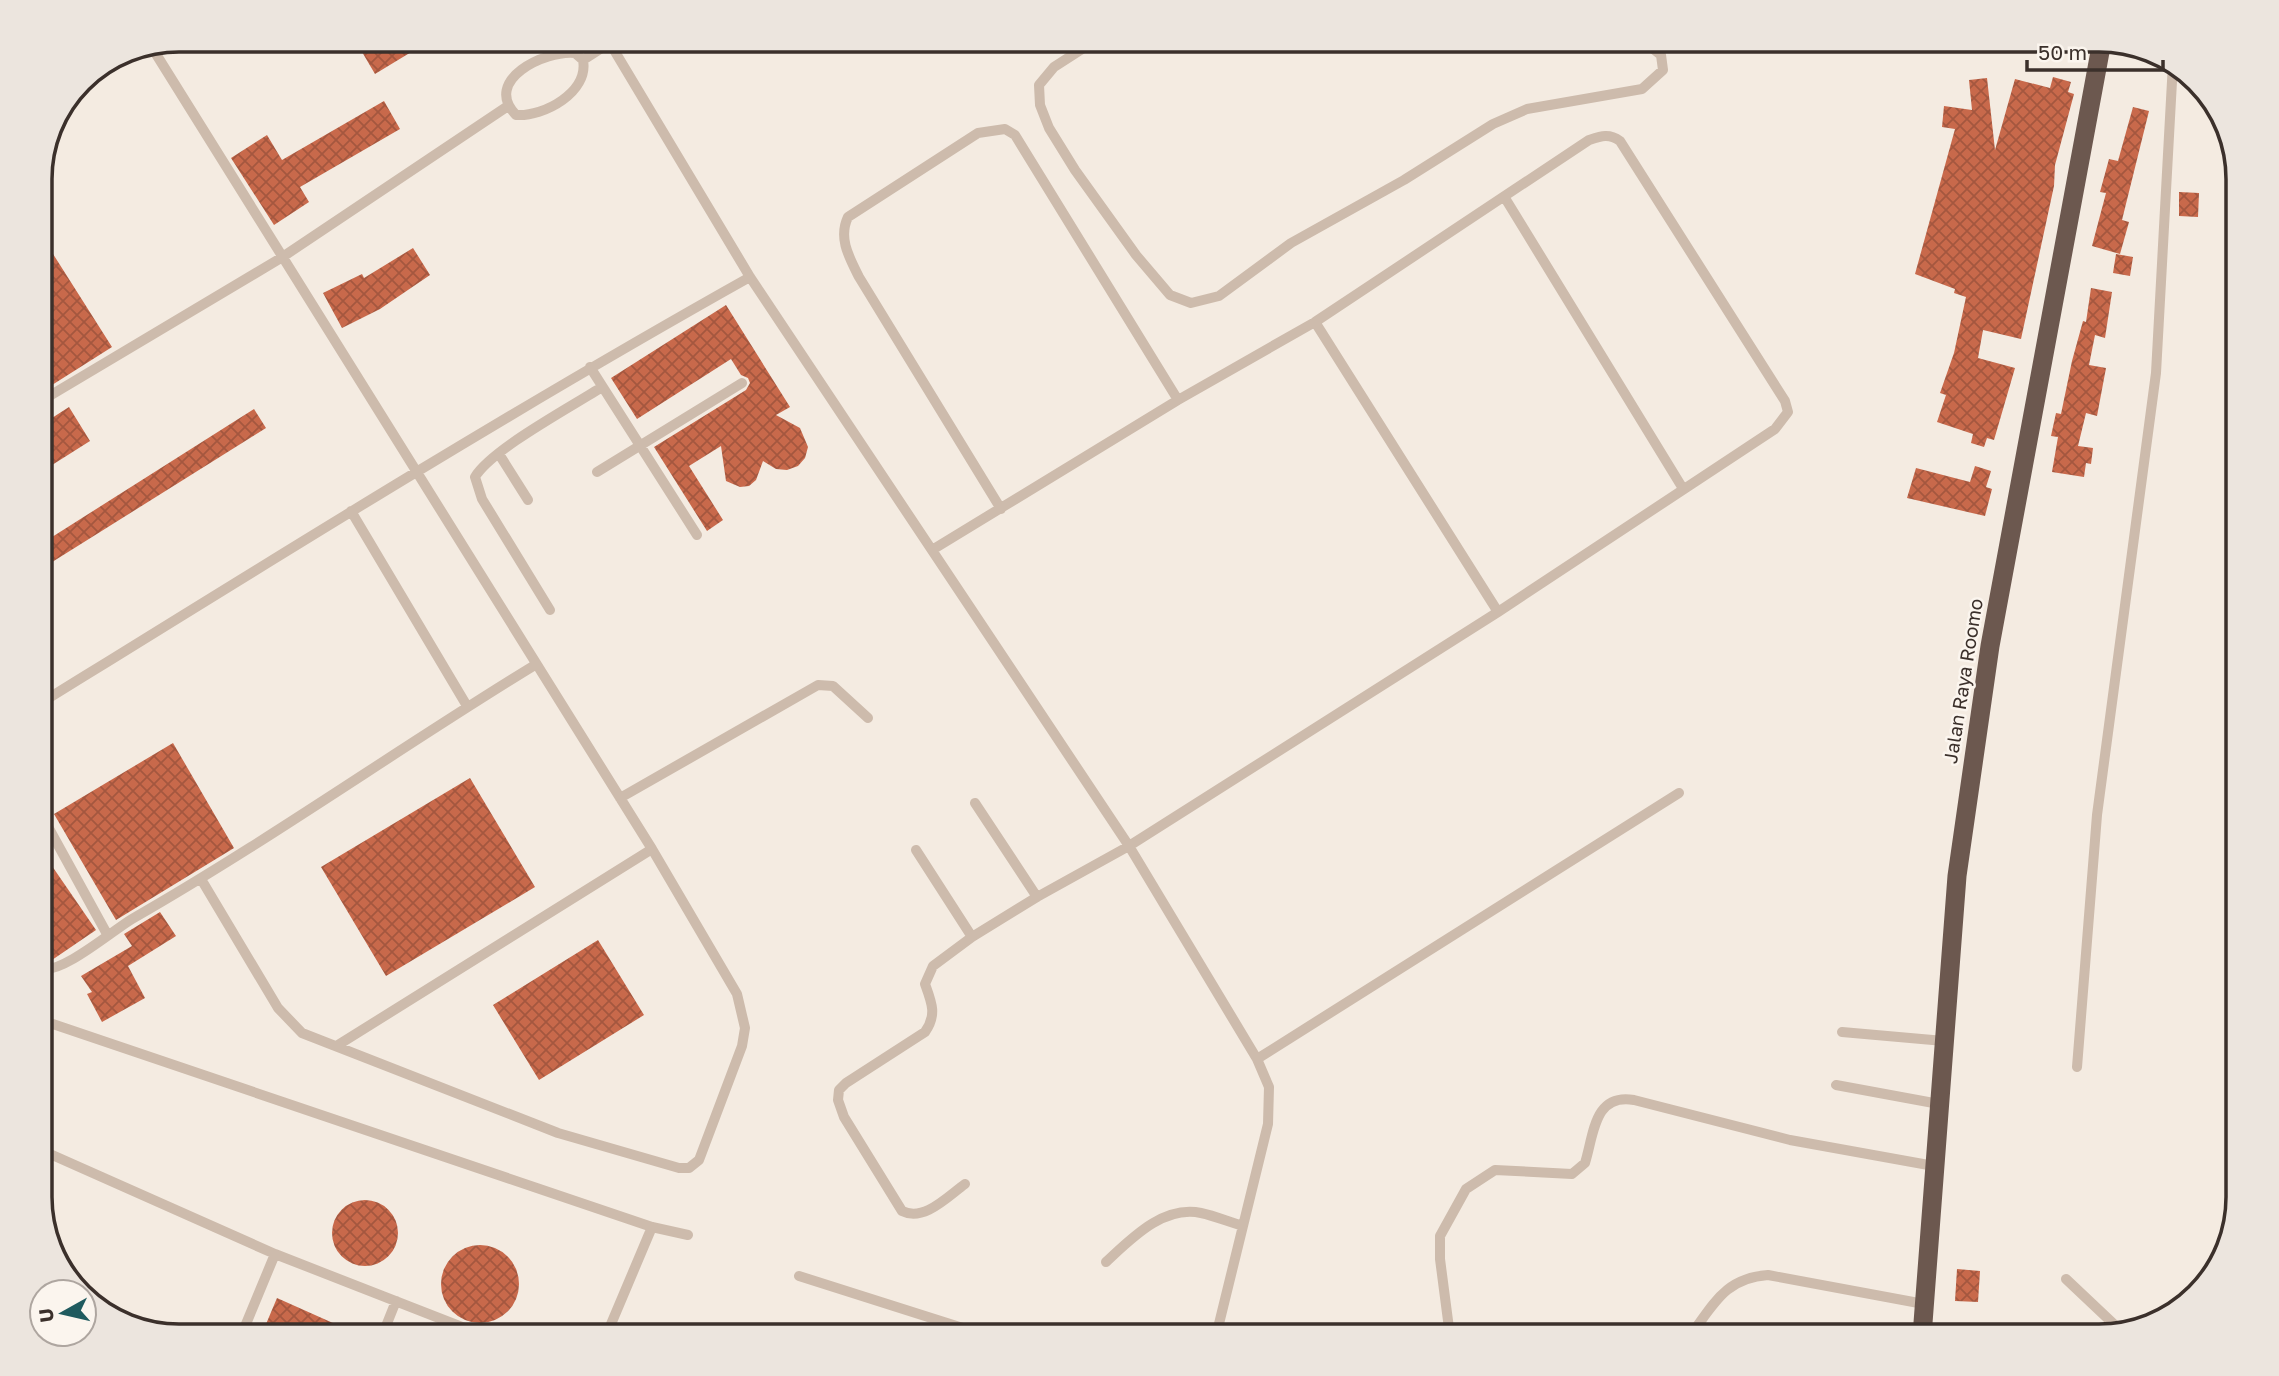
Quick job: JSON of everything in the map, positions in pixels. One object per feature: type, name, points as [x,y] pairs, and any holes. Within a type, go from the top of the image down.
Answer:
[{"type":"highway","name":"Jalan Raya Roomo","points":[[1923,1324],[1957,876],[1990,646],[2100,52]]},
{"type":"lane","points":[[583,60],[594,52]]},
{"type":"lane","points":[[617,52],[750,277],[1129,846],[1257,1059],[1269,1087],[1268,1124],[1219,1324]]},
{"type":"lane","points":[[1078,52],[1054,67],[1039,85],[1040,105],[1049,128],[1075,170],[1136,255],[1170,295],[1191,303],[1219,296],[1291,243],[1404,180],[1493,124],[1527,109],[1642,89],[1662,70],[1661,55],[1657,52]]},
{"type":"lane","points":[[556,53],[575,53],[583,60],[585,70],[577,86],[541,114],[516,115],[508,106],[505,94],[508,82],[521,70],[556,53]]},
{"type":"lane","points":[[158,55],[281,258],[652,849],[737,993],[744,1020],[742,1046],[708,1142],[695,1166],[679,1168],[558,1133],[302,1033],[289,1023],[201,879]]},
{"type":"lane","points":[[2077,1067],[2097,815],[2156,373],[2172,76]]},
{"type":"lane","points":[[53,394],[281,258],[508,106]]},
{"type":"lane","points":[[1001,509],[859,277],[844,241],[842,228],[848,217],[958,145],[992,128],[1005,129],[1015,135],[1178,400]]},
{"type":"lane","points":[[932,550],[1178,400],[1315,322],[1589,140],[1612,135],[1619,141],[1785,401],[1788,412],[1775,429],[1682,487],[1498,612],[1129,846],[972,937],[933,966],[927,975],[926,984],[934,1010],[932,1022],[925,1032],[846,1083],[839,1090],[838,1100],[844,1117],[902,1211],[911,1215],[923,1213],[965,1184]]},
{"type":"lane","points":[[1505,198],[1682,487]]},
{"type":"lane","points":[[53,696],[415,471],[590,367],[750,277]]},
{"type":"lane","points":[[1315,322],[1498,612]]},
{"type":"lane","points":[[590,367],[697,535]]},
{"type":"lane","points":[[597,472],[742,383]]},
{"type":"lane","points":[[550,610],[476,486],[475,477],[481,467],[499,454],[602,387]]},
{"type":"lane","points":[[499,454],[528,500]]},
{"type":"lane","points":[[351,511],[467,706]]},
{"type":"lane","points":[[53,967],[68,962],[107,934],[201,879],[467,706],[535,665]]},
{"type":"lane","points":[[620,798],[818,685],[833,686],[868,718]]},
{"type":"lane","points":[[1257,1059],[1679,793]]},
{"type":"lane","points":[[975,803],[1037,897]]},
{"type":"lane","points":[[53,836],[107,934]]},
{"type":"lane","points":[[338,1045],[652,849]]},
{"type":"lane","points":[[916,850],[972,937]]},
{"type":"lane","points":[[53,1024],[652,1227],[688,1235]]},
{"type":"lane","points":[[1842,1032],[1944,1041]]},
{"type":"lane","points":[[1836,1085],[1939,1104]]},
{"type":"lane","points":[[1448,1324],[1440,1259],[1440,1236],[1449,1215],[1466,1189],[1495,1170],[1572,1174],[1580,1170],[1585,1163],[1601,1110],[1613,1101],[1634,1100],[1790,1140],[1934,1166]]},
{"type":"lane","points":[[53,1155],[275,1254],[454,1324]]},
{"type":"lane","points":[[1106,1262],[1140,1231],[1169,1214],[1198,1212],[1243,1226]]},
{"type":"lane","points":[[611,1324],[652,1227]]},
{"type":"lane","points":[[247,1324],[275,1254]]},
{"type":"lane","points":[[1699,1324],[1726,1288],[1751,1276],[1769,1275],[1924,1304]]},
{"type":"lane","points":[[799,1276],[950,1324]]},
{"type":"lane","points":[[2066,1279],[2111,1323]]},
{"type":"lane","points":[[387,1324],[396,1301]]},
{"type":"building","points":[[362,52],[411,52],[375,74]]},
{"type":"building","points":[[2053,77],[2071,82],[2068,92],[2074,94],[2055,165],[2054,186],[2021,339],[1983,330],[1978,358],[2015,368],[1994,440],[1987,438],[1984,447],[1971,443],[1973,434],[1937,422],[1946,395],[1940,393],[1954,353],[1966,297],[1954,293],[1955,289],[1915,274],[1955,129],[1942,127],[1944,106],[1972,110],[1969,80],[1987,78],[1995,150],[2015,79],[2050,88]]},
{"type":"building","points":[[384,101],[400,129],[300,187],[309,202],[274,225],[231,158],[267,135],[282,160]]},
{"type":"building","points":[[2133,107],[2149,111],[2122,220],[2129,222],[2120,254],[2092,246],[2106,193],[2100,192],[2109,159],[2118,161]]},
{"type":"building","points":[[2179,192],[2199,193],[2198,217],[2179,216]]},
{"type":"building","points":[[413,248],[430,275],[380,309],[342,328],[323,293],[362,274],[364,278]]},
{"type":"building","points":[[53,254],[112,347],[53,384]]},
{"type":"building","points":[[2116,254],[2133,257],[2130,276],[2113,273]]},
{"type":"building","points":[[2091,288],[2112,292],[2105,338],[2095,335],[2089,365],[2106,368],[2097,416],[2086,413],[2078,446],[2093,448],[2091,464],[2086,463],[2084,477],[2052,472],[2058,437],[2051,436],[2056,413],[2061,414],[2083,321],[2086,322]]},
{"type":"building","points":[[726,305],[790,407],[776,415],[800,428],[808,447],[805,458],[798,466],[787,470],[776,469],[763,461],[756,480],[749,486],[740,487],[726,481],[721,446],[689,466],[723,520],[707,531],[654,447],[746,390],[750,383],[748,378],[741,375],[731,359],[637,419],[611,378]]},
{"type":"building","points":[[69,407],[90,441],[53,464],[53,417]]},
{"type":"building","points":[[254,409],[266,428],[53,561],[53,536]]},
{"type":"building","points":[[1975,466],[1991,471],[1986,487],[1992,489],[1985,516],[1907,498],[1916,468],[1970,482]]},
{"type":"building","points":[[173,743],[234,848],[116,920],[54,814]]},
{"type":"building","points":[[470,778],[535,887],[386,976],[321,867]]},
{"type":"building","points":[[53,867],[96,930],[53,959]]},
{"type":"building","points":[[160,912],[176,936],[128,966],[145,998],[102,1022],[87,994],[92,992],[81,976],[132,946],[124,934]]},
{"type":"building","points":[[598,940],[644,1015],[539,1080],[493,1005]]},
{"type":"building","points":[[365,1200],[388,1210],[398,1233],[388,1256],[365,1266],[342,1256],[332,1233],[342,1210]]},
{"type":"building","points":[[472,1245],[488,1245],[502,1251],[513,1262],[519,1276],[519,1292],[513,1306],[502,1317],[488,1323],[472,1323],[458,1317],[447,1306],[441,1292],[441,1276],[447,1262],[458,1251]]},
{"type":"building","points":[[1957,1269],[1980,1271],[1978,1302],[1955,1301]]},
{"type":"building","points":[[277,1298],[335,1324],[266,1324]]}]
